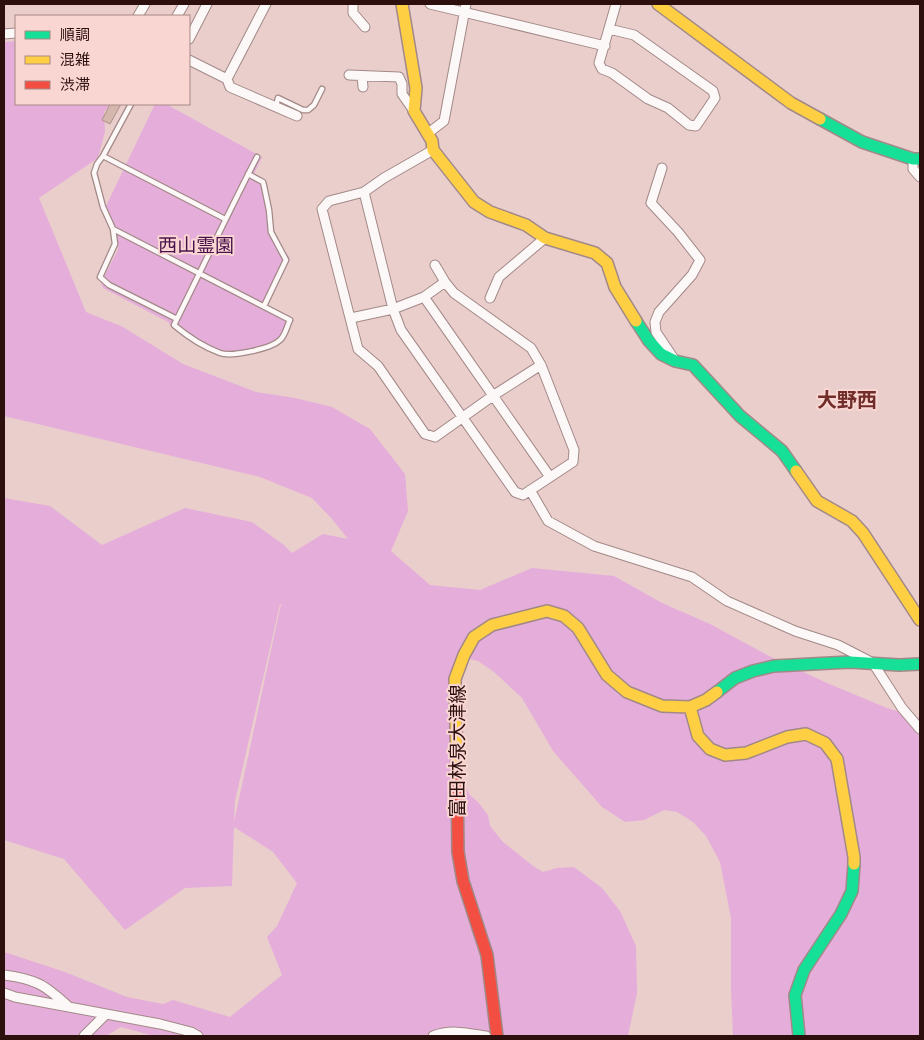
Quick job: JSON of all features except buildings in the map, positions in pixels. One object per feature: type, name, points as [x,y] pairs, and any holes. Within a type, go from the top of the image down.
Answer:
[{"type":"street","points":[[139,15],[145,4]]},
{"type":"street","points":[[178,15],[184,4]]},
{"type":"street","points":[[190,37],[207,4]]},
{"type":"street","points":[[266,4],[228,79],[230,86],[297,116]]},
{"type":"street","points":[[353,4],[353,13],[364,27]]},
{"type":"street","points":[[402,4],[416,88],[414,111]]},
{"type":"street","points":[[430,4],[465,8],[604,46]]},
{"type":"street","points":[[609,29],[634,35],[712,91],[715,98],[696,126],[689,125],[668,108],[648,99],[612,73],[602,69],[599,63],[609,29],[613,4]]},
{"type":"street","points":[[658,4],[792,103],[862,142],[916,159],[913,169],[920,177]]},
{"type":"street","points":[[427,134],[444,121],[465,8]]},
{"type":"street","points":[[190,60],[228,79]]},
{"type":"street","points":[[349,75],[398,77],[402,84],[402,94],[432,141],[433,150],[474,202],[490,212],[526,225],[545,238],[595,253],[607,263],[615,287],[649,341],[661,354],[676,361],[693,365],[740,416],[782,451],[817,502],[852,521],[863,533],[920,620]]},
{"type":"street","points":[[362,76],[363,87]]},
{"type":"street","points":[[433,150],[384,178],[364,192],[329,201],[322,209],[358,349],[378,366],[426,434],[435,437],[494,395],[541,365]]},
{"type":"street","points":[[662,168],[651,203],[678,232],[700,260],[692,275],[658,312],[655,322],[656,332],[676,361]]},
{"type":"street","points":[[364,192],[393,309],[401,330],[515,492],[523,495],[573,462],[574,450],[541,365],[530,348],[454,294],[435,265]]},
{"type":"street","points":[[490,298],[499,277],[545,238]]},
{"type":"street","points":[[351,318],[393,309],[424,297],[445,282]]},
{"type":"street","points":[[424,297],[550,477]]},
{"type":"street","points":[[530,490],[548,521],[594,546],[692,577],[727,601],[794,631],[838,645],[873,663],[902,708],[920,729]]},
{"type":"street","name":"富田林泉大津線","points":[[497,1036],[487,955],[463,881],[458,852],[455,679],[464,655],[474,637],[492,625],[548,612],[564,616],[578,628],[607,675],[627,692],[662,706],[690,707],[706,700],[735,678],[774,666],[850,662],[899,665],[920,664]]},
{"type":"street","points":[[690,707],[698,736],[710,749],[725,755],[746,754],[787,737],[806,734],[825,743],[837,759],[854,857],[852,891],[841,914],[804,970],[795,995],[799,1036]]},
{"type":"street","points":[[4,975],[32,980],[44,985],[69,1007]]},
{"type":"street","points":[[4,993],[15,997],[160,1024],[191,1032],[198,1036]]},
{"type":"street","points":[[84,1036],[106,1014]]},
{"type":"street","points":[[432,1036],[454,1031],[486,1036]]},
{"type":"lane","points":[[275,107],[278,98],[308,110],[314,105],[322,89]]},
{"type":"lane","points":[[130,105],[97,164],[94,173],[103,207],[113,229],[115,244],[100,277],[109,285],[177,319]]},
{"type":"lane","points":[[103,156],[225,219]]},
{"type":"lane","points":[[113,229],[199,272],[290,320],[281,340],[257,350],[222,354],[182,332],[174,325],[199,272],[225,219],[257,157]]},
{"type":"lane","points":[[248,174],[262,182],[264,186],[271,232],[286,260],[264,306]]},
{"type":"green space","points":[[15,41],[15,105],[109,105],[104,112],[105,132],[98,158],[39,198],[86,312],[123,327],[183,364],[256,392],[295,398],[332,407],[370,429],[405,474],[408,511],[391,551],[430,585],[480,590],[532,568],[614,576],[662,603],[710,624],[771,657],[827,683],[887,708],[920,718],[920,1036],[733,1036],[731,918],[720,862],[706,836],[693,822],[677,812],[664,810],[644,820],[625,822],[602,807],[553,751],[522,698],[494,672],[478,661],[470,659],[460,665],[448,681],[451,729],[463,782],[470,795],[488,815],[490,826],[503,842],[543,872],[557,868],[574,867],[602,888],[620,911],[636,946],[637,993],[628,1036],[154,1036],[121,1027],[106,1036],[4,1036],[4,952],[65,972],[127,997],[163,1004],[173,1000],[230,1017],[282,975],[267,937],[277,926],[297,883],[273,852],[234,827],[232,886],[185,888],[125,930],[64,859],[4,840],[4,498],[50,506],[102,545],[185,508],[252,522],[292,553],[323,534],[348,539],[312,498],[260,477],[4,416],[4,42]],"holes":[[[281,604],[234,822],[235,801]]]},
{"type":"green space","name":"西山霊園","points":[[155,105],[168,105],[262,157],[254,174],[265,180],[273,232],[290,259],[266,305],[293,319],[280,343],[260,352],[223,357],[174,330],[168,322],[103,288],[101,282],[118,250],[117,233],[106,206]]},
{"type":"traffic: fast","points":[[820,119],[862,142],[913,159],[920,159]]},
{"type":"traffic: fast","points":[[636,321],[649,341],[661,354],[675,361],[693,365],[740,416],[782,451],[796,471]]},
{"type":"traffic: fast","points":[[717,692],[735,678],[774,666],[850,662],[899,665],[920,664]]},
{"type":"traffic: fast","points":[[799,1036],[795,995],[804,970],[841,914],[852,891],[854,864]]},
{"type":"traffic: slow","points":[[402,4],[416,88],[414,111],[432,141],[433,150],[474,202],[490,212],[526,225],[545,238],[595,253],[607,263],[615,287],[636,321]]},
{"type":"traffic: slow","points":[[658,4],[791,103],[820,119]]},
{"type":"traffic: slow","points":[[796,471],[817,501],[852,521],[863,533],[920,620]]},
{"type":"traffic: slow","points":[[457,773],[455,679],[464,655],[474,637],[492,625],[547,611],[564,616],[578,628],[607,675],[627,692],[662,706],[690,707],[706,700],[717,692]]},
{"type":"traffic: slow","points":[[690,707],[698,736],[710,749],[725,755],[746,753],[787,737],[806,734],[825,743],[837,759],[854,864]]},
{"type":"traffic: jam","points":[[457,773],[458,852],[463,881],[487,955],[497,1036]]},
{"type":"district","name":"大野西","points":[[847,400]]}]
